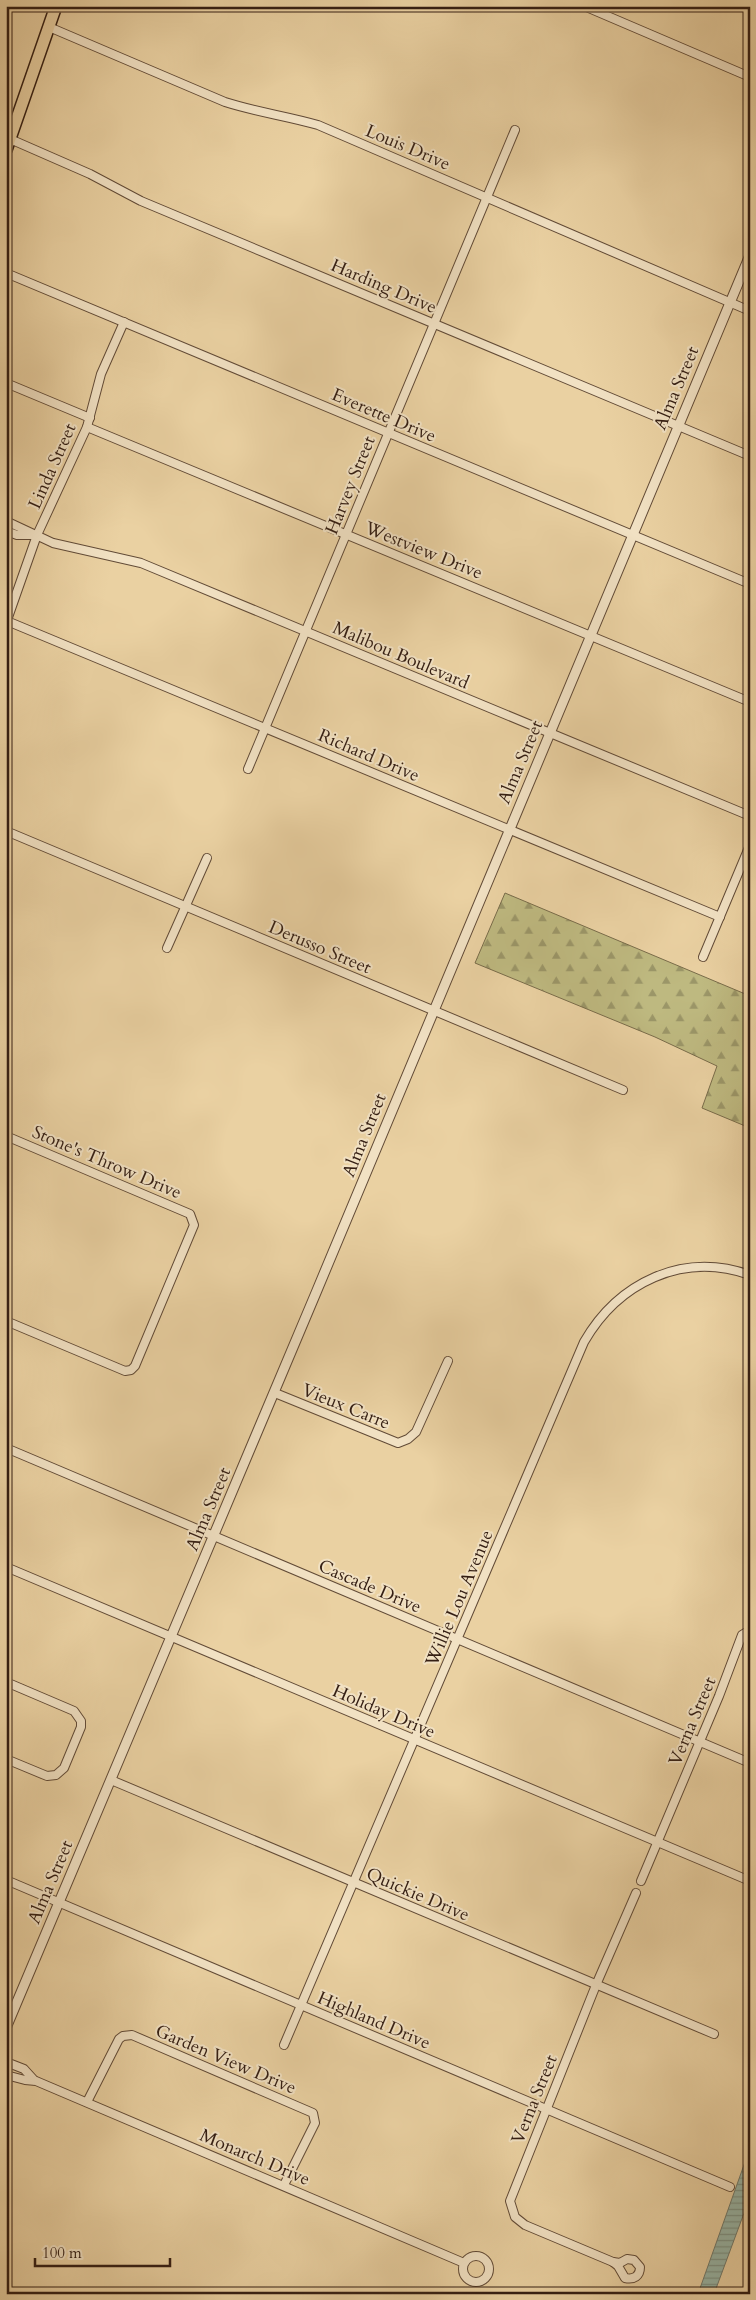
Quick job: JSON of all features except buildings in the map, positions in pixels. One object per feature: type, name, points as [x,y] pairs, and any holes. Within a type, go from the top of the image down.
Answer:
[{"type":"main road","points":[[8,144],[56,6]]},
{"type":"street","points":[[584,6],[750,77]]},
{"type":"street","name":"Louis Drive","points":[[49,27],[226,102],[240,107],[289,116],[318,125],[750,311]]},
{"type":"street","name":"Harvey Street","points":[[248,768],[515,130]]},
{"type":"street","name":"Harding Drive","points":[[8,144],[82,170],[141,201],[750,456]]},
{"type":"street","name":"Alma Street","points":[[6,2028],[275,1393],[631,534],[750,255]]},
{"type":"street","name":"Everette Drive","points":[[6,274],[750,584]]},
{"type":"street","name":"Linda Street","points":[[7,622],[37,535],[87,427],[101,374],[124,322]]},
{"type":"street","points":[[6,383],[90,418]]},
{"type":"street","name":"Westview Drive","points":[[87,427],[750,702]]},
{"type":"street","name":"Malibou Boulevard","points":[[6,521],[53,543],[135,561],[750,816]]},
{"type":"street","name":"Malibou Boulevard","points":[[6,531],[17,535],[37,535]]},
{"type":"street","name":"Richard Drive","points":[[7,622],[720,916]]},
{"type":"street","name":"Derusso Street","points":[[6,830],[624,1090]]},
{"type":"street","points":[[703,957],[750,845]]},
{"type":"street","points":[[167,948],[207,858]]},
{"type":"street","name":"Stone's Throw Drive","points":[[6,1136],[190,1214],[194,1225],[135,1366],[131,1370],[126,1371],[6,1321]]},
{"type":"street","name":"Willie Lou Avenue","points":[[284,2045],[584,1342],[605,1312],[632,1289],[646,1281],[674,1271],[708,1267],[727,1269],[750,1275]]},
{"type":"street","name":"Vieux Carre","points":[[275,1393],[398,1443],[408,1439],[416,1432],[448,1361]]},
{"type":"street","name":"Cascade Drive","points":[[6,1448],[750,1763]]},
{"type":"street","name":"Holiday Drive","points":[[6,1566],[750,1882]]},
{"type":"street","name":"Verna Street","points":[[642,1881],[742,1635],[750,1630]]},
{"type":"street","points":[[6,1682],[74,1711],[81,1720],[81,1727],[64,1768],[56,1776],[47,1776],[6,1759]]},
{"type":"street","name":"Quickie Drive","points":[[111,1780],[714,2034]]},
{"type":"street","name":"Highland Drive","points":[[6,1880],[730,2187]]},
{"type":"street","name":"Verna Street","points":[[613,2262],[519,2222],[512,2212],[510,2201],[596,1985],[636,1893]]},
{"type":"street","name":"Garden View Drive","points":[[87,2102],[119,2039],[128,2034],[313,2113],[315,2123],[284,2185]]},
{"type":"street","name":"Monarch Drive","points":[[6,2062],[24,2069],[34,2080]]},
{"type":"street","name":"Monarch Drive","points":[[6,2075],[25,2080],[34,2080],[464,2263]]},
{"type":"green space","points":[[505,893],[750,996],[750,1128],[702,1108],[717,1066],[655,1037],[475,963]]},
{"type":"shaded area","points":[[750,2148],[750,2197],[714,2294],[698,2294]]}]
